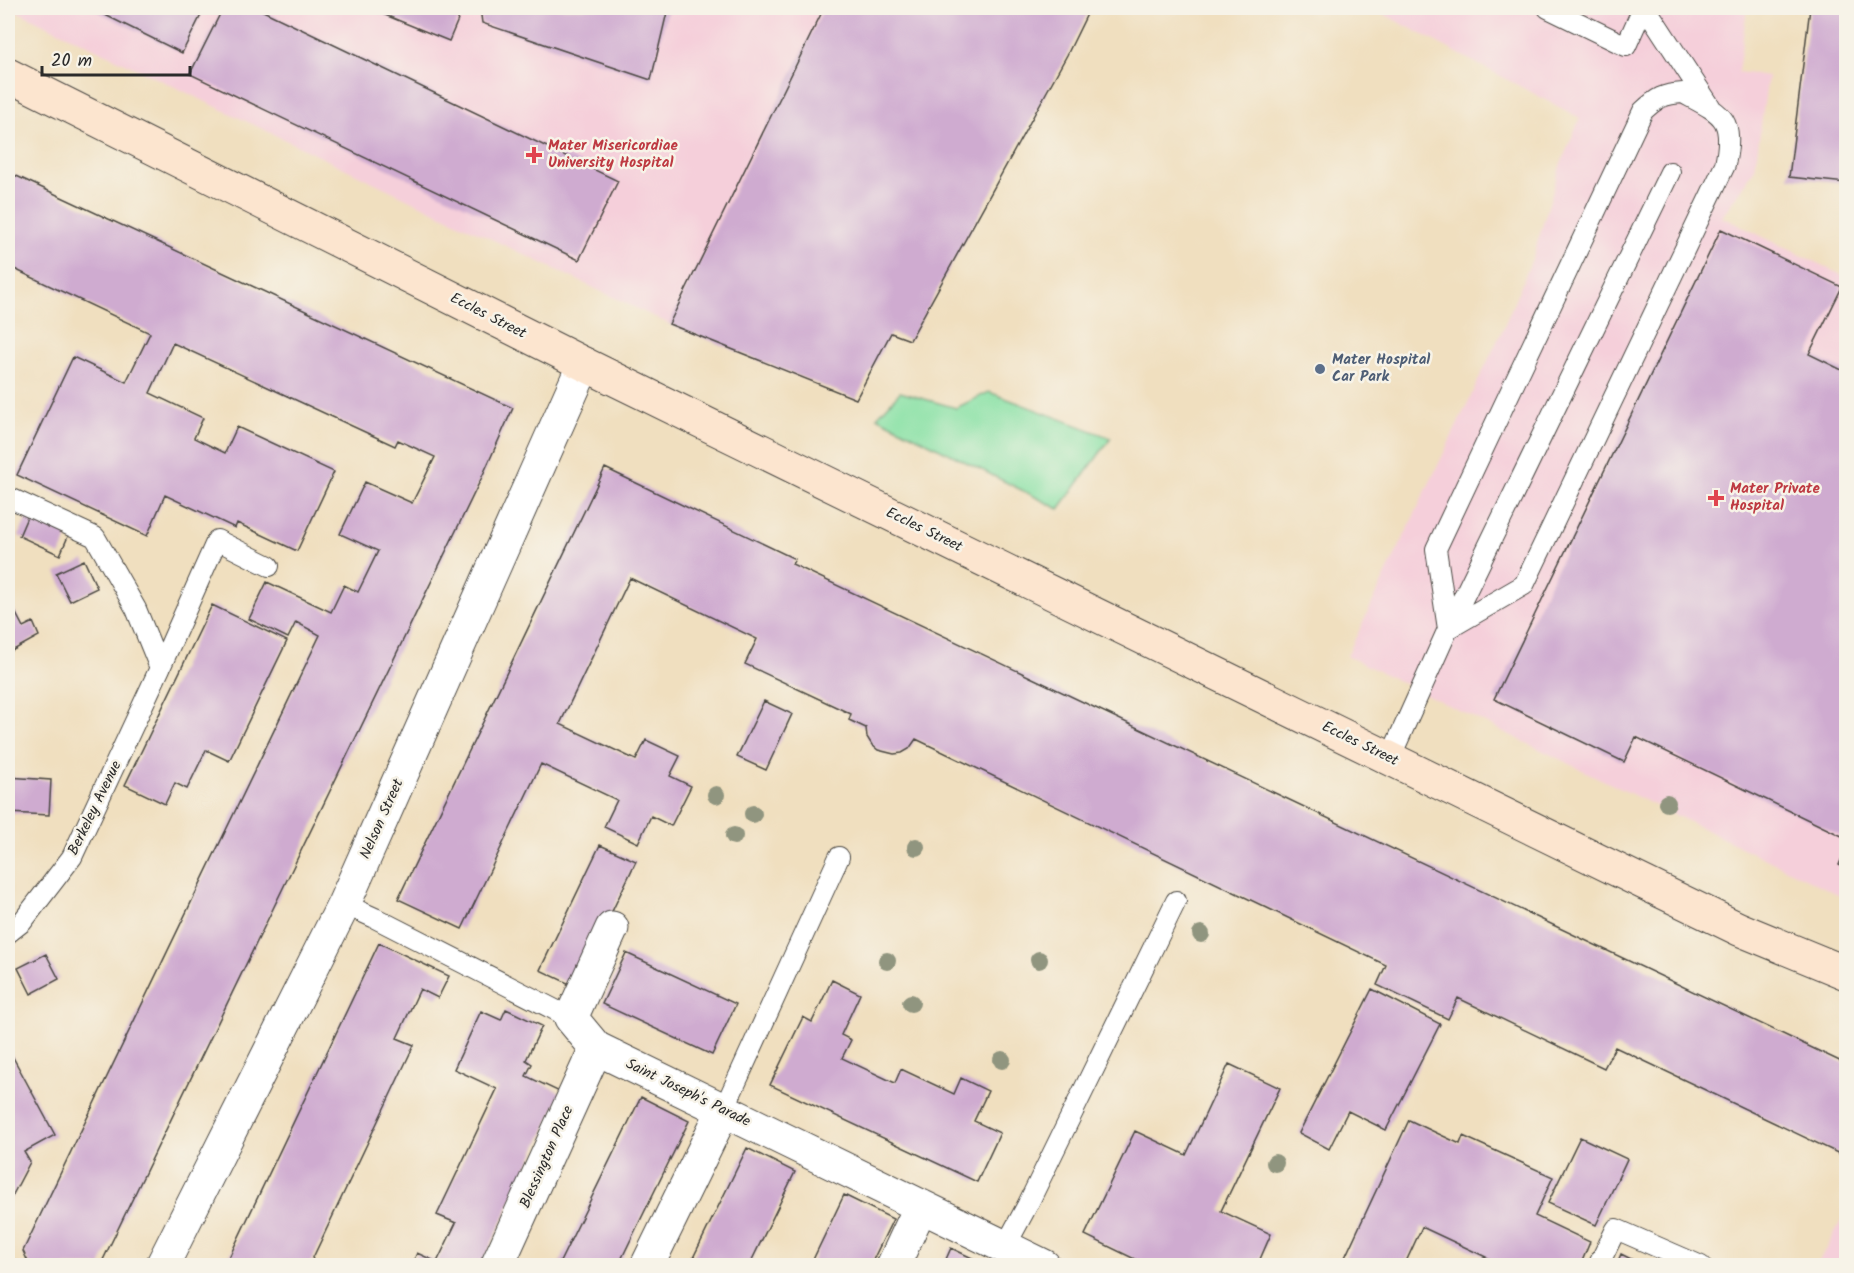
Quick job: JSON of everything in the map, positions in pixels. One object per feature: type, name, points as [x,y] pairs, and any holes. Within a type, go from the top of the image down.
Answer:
[{"type":"street","name":"Eccles Street","points":[[8,75],[584,364],[1739,929],[1846,973]]},
{"type":"street","name":"Nelson Street","points":[[162,1266],[344,904],[584,364]]},
{"type":"street","points":[[571,1018],[612,927]]},
{"type":"street","name":"Saint Joseph's Parade","points":[[571,1018],[596,1048],[1044,1266]]},
{"type":"street","name":"Blessington Place","points":[[497,1266],[596,1048]]},
{"type":"street","points":[[647,1266],[723,1111]]},
{"type":"street","points":[[893,1266],[921,1206]]},
{"type":"lane","points":[[1548,8],[1626,46],[1644,8]]},
{"type":"lane","points":[[1644,8],[1711,108]]},
{"type":"lane","points":[[1683,93],[1720,114],[1727,128],[1729,146],[1725,165],[1524,585],[1448,629],[1436,549],[1643,111],[1666,94],[1683,93]]},
{"type":"lane","points":[[1390,758],[1448,629],[1670,172]]},
{"type":"lane","points":[[8,497],[95,537],[136,609],[160,668]]},
{"type":"lane","name":"Berkeley Avenue","points":[[8,933],[22,922],[72,857],[217,540],[269,566]]},
{"type":"lane","points":[[723,1111],[839,856]]},
{"type":"lane","points":[[1005,1247],[1176,901]]},
{"type":"lane","name":"Saint Joseph's Parade","points":[[344,904],[571,1018]]},
{"type":"lane","points":[[1598,1266],[1616,1229],[1701,1266]]},
{"type":"shaded area","name":"Mater Misericordiae University Hospital","points":[[10,8],[824,8],[669,324]]},
{"type":"shaded area","points":[[1372,8],[1747,8],[1738,72],[1768,76],[1755,168],[1722,217],[1846,277],[1846,898],[1347,656],[1501,333],[1533,257],[1561,163],[1580,118]]},
{"type":"shaded area","points":[[1846,1212],[1846,1265],[1817,1265]]},
{"type":"green space","points":[[900,392],[956,408],[989,392],[1111,438],[1059,509],[877,417]]},
{"type":"building","points":[[91,8],[197,8],[203,11],[182,53]]},
{"type":"building","points":[[223,8],[257,8],[618,181],[579,260],[190,74]]},
{"type":"building","points":[[368,8],[463,8],[449,41]]},
{"type":"building","points":[[480,8],[668,8],[651,80],[482,23]]},
{"type":"building","points":[[824,8],[1090,8],[1067,55],[910,340],[891,333],[856,399],[669,324]]},
{"type":"building","points":[[1810,8],[1846,8],[1846,183],[1789,177]]},
{"type":"building","points":[[8,172],[513,408],[481,479],[100,1266],[30,1266],[23,1251],[320,635],[296,622],[288,638],[249,619],[267,582],[331,612],[344,585],[358,592],[378,551],[340,534],[365,482],[412,503],[435,457],[398,440],[395,446],[173,343],[150,393],[203,418],[194,438],[225,453],[237,427],[334,472],[297,551],[237,523],[235,528],[165,495],[147,536],[17,475],[73,357],[126,382],[150,333],[8,266]]},
{"type":"building","name":"Mater Private Hospital","points":[[1721,229],[1842,287],[1809,354],[1846,372],[1846,838],[1636,737],[1624,762],[1494,699]]},
{"type":"building","points":[[605,468],[795,559],[792,564],[1846,1064],[1846,1157],[1615,1047],[1604,1068],[1458,998],[1448,1019],[1377,985],[1386,965],[916,739],[909,749],[902,753],[894,754],[878,750],[867,737],[866,728],[849,720],[851,714],[745,664],[757,639],[630,578],[560,724],[636,760],[646,740],[680,756],[670,776],[691,786],[671,826],[651,816],[638,843],[604,827],[617,800],[541,764],[462,929],[398,899]]},
{"type":"building","points":[[28,515],[69,534],[60,555],[19,536]]},
{"type":"building","points":[[84,560],[97,588],[70,601],[56,573]]},
{"type":"building","points":[[8,598],[23,627],[33,622],[39,636],[8,653]]},
{"type":"building","points":[[212,605],[287,641],[229,761],[206,750],[187,789],[175,783],[165,804],[125,785]]},
{"type":"building","points":[[764,701],[792,714],[766,770],[737,757]]},
{"type":"building","points":[[8,777],[51,780],[49,815],[8,813]]},
{"type":"building","points":[[600,845],[636,861],[576,987],[540,970]]},
{"type":"building","points":[[1846,849],[1846,869],[1839,865]]},
{"type":"building","points":[[379,943],[449,976],[438,998],[420,989],[397,1038],[414,1045],[309,1266],[225,1266]]},
{"type":"building","points":[[626,953],[736,1004],[712,1055],[602,1004]]},
{"type":"building","points":[[46,954],[59,979],[31,994],[18,968]]},
{"type":"building","points":[[832,980],[860,994],[841,1035],[851,1040],[842,1058],[895,1083],[901,1069],[954,1094],[961,1078],[988,1091],[974,1121],[1000,1133],[977,1182],[770,1085],[803,1017],[812,1022]]},
{"type":"building","points":[[1372,989],[1440,1024],[1386,1130],[1348,1111],[1329,1149],[1299,1133]]},
{"type":"building","points":[[506,1009],[542,1026],[526,1060],[532,1064],[526,1076],[562,1093],[481,1266],[411,1266],[417,1253],[437,1262],[456,1223],[437,1215],[497,1089],[454,1069],[481,1011],[501,1020]]},
{"type":"building","points":[[8,1048],[55,1135],[24,1152],[30,1162],[8,1204]]},
{"type":"building","points":[[1229,1064],[1280,1088],[1221,1211],[1271,1234],[1257,1266],[1149,1266],[1085,1235],[1135,1131],[1186,1155]]},
{"type":"building","points":[[641,1097],[689,1121],[618,1266],[558,1266]]},
{"type":"building","points":[[1409,1120],[1460,1144],[1463,1136],[1553,1177],[1535,1216],[1590,1242],[1580,1266],[1505,1266],[1422,1227],[1404,1266],[1341,1266]]},
{"type":"building","points":[[1580,1137],[1627,1159],[1596,1225],[1548,1203]]},
{"type":"building","points":[[747,1148],[795,1172],[749,1266],[689,1266]]},
{"type":"building","points":[[844,1195],[893,1219],[870,1266],[810,1266]]},
{"type":"building","points":[[951,1248],[989,1266],[943,1266]]},
{"type":"building","points":[[1621,1254],[1645,1266],[1616,1266]]},
{"type":"place","name":"Mater Misericordiae University Hospital","points":[[534,155]]},
{"type":"place","name":"Mater Hospital Car Park","points":[[1320,369]]},
{"type":"place","name":"Mater Private Hospital","points":[[1716,498]]}]
